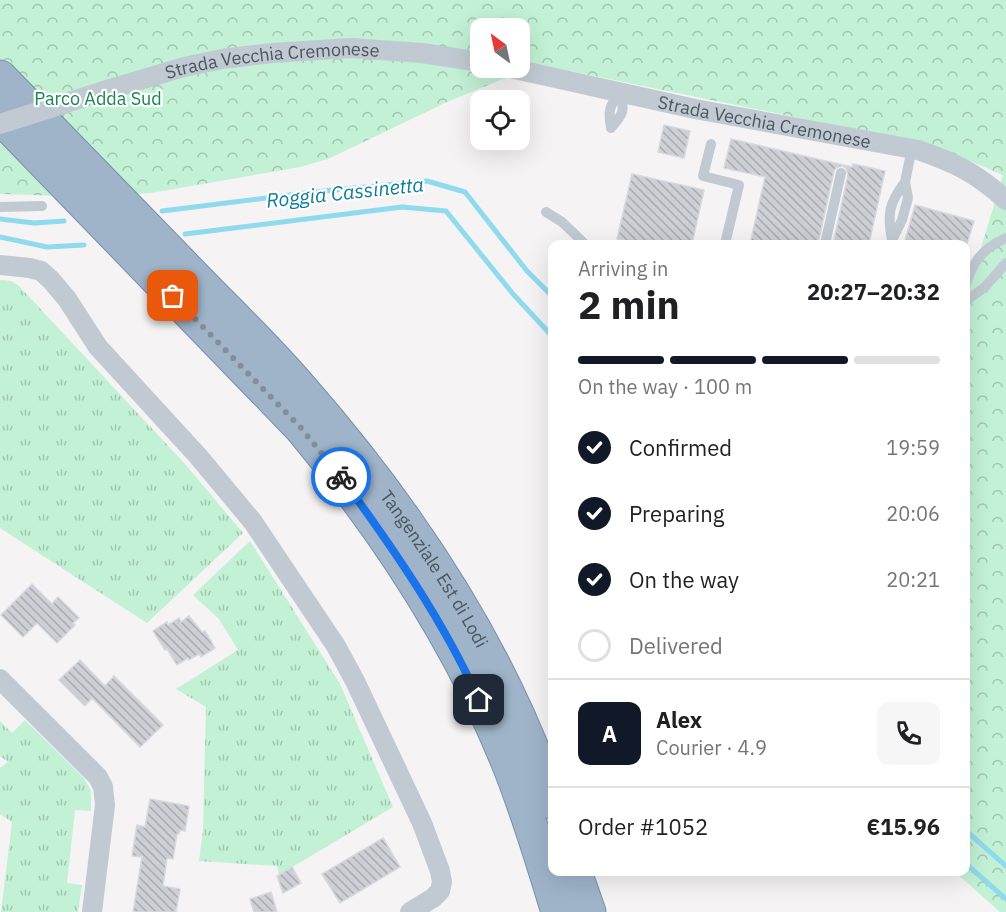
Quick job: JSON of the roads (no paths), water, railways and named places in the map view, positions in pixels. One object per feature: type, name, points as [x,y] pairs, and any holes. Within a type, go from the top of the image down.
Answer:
[{"type":"highway","name":"Tangenziale Est di Lodi","points":[[0,78],[297,384],[373,475],[403,515],[433,561],[494,666],[519,720],[545,800],[548,826]]},
{"type":"highway","name":"Tangenziale Est di Lodi","points":[[0,117],[268,394],[336,471],[400,560],[462,664],[508,763],[545,800]]},
{"type":"highway","points":[[544,912],[530,859],[545,800]]},
{"type":"highway","name":"Tangenziale Est di Lodi","points":[[554,876],[558,912]]},
{"type":"highway","points":[[576,876],[589,912]]},
{"type":"highway","points":[[593,876],[606,912]]},
{"type":"street","name":"Strada Vecchia Cremonese","points":[[0,124],[110,88],[222,59],[351,48],[422,53],[470,60]]},
{"type":"street","name":"Strada Vecchia Cremonese","points":[[530,72],[695,109],[912,148],[950,161],[976,175],[1006,200]]},
{"type":"street","points":[[0,265],[30,267],[41,271],[51,280],[67,299],[98,347],[198,456],[253,522],[336,646],[422,823],[440,871],[440,891],[410,912]]},
{"type":"street","points":[[0,679],[98,777],[103,787],[105,805],[92,912]]},
{"type":"lane","points":[[711,144],[703,176],[739,185],[726,240]]},
{"type":"lane","points":[[892,240],[888,220],[894,197],[905,182],[912,148]]},
{"type":"lane","points":[[826,240],[841,173]]},
{"type":"lane","points":[[0,207],[42,206]]},
{"type":"lane","points":[[546,212],[562,222],[581,240]]},
{"type":"lane","points":[[970,270],[986,250],[1006,238]]},
{"type":"lane","points":[[970,297],[985,286],[1006,263]]},
{"type":"waterway","name":"Roggia Cassinetta","points":[[162,211],[427,181],[465,192],[527,271],[548,292]]},
{"type":"waterway","points":[[185,234],[402,207],[446,211],[513,294],[548,332]]},
{"type":"waterway","name":"Roggia Cassinetta","points":[[0,219],[34,223],[64,221]]},
{"type":"waterway","points":[[0,237],[47,247],[84,245]]},
{"type":"waterway","name":"Roggia Cassinetta","points":[[970,834],[1006,866]]},
{"type":"waterway","points":[[970,867],[1006,899]]},
{"type":"park label","name":"Parco Adda Sud","points":[[98,98]]}]
